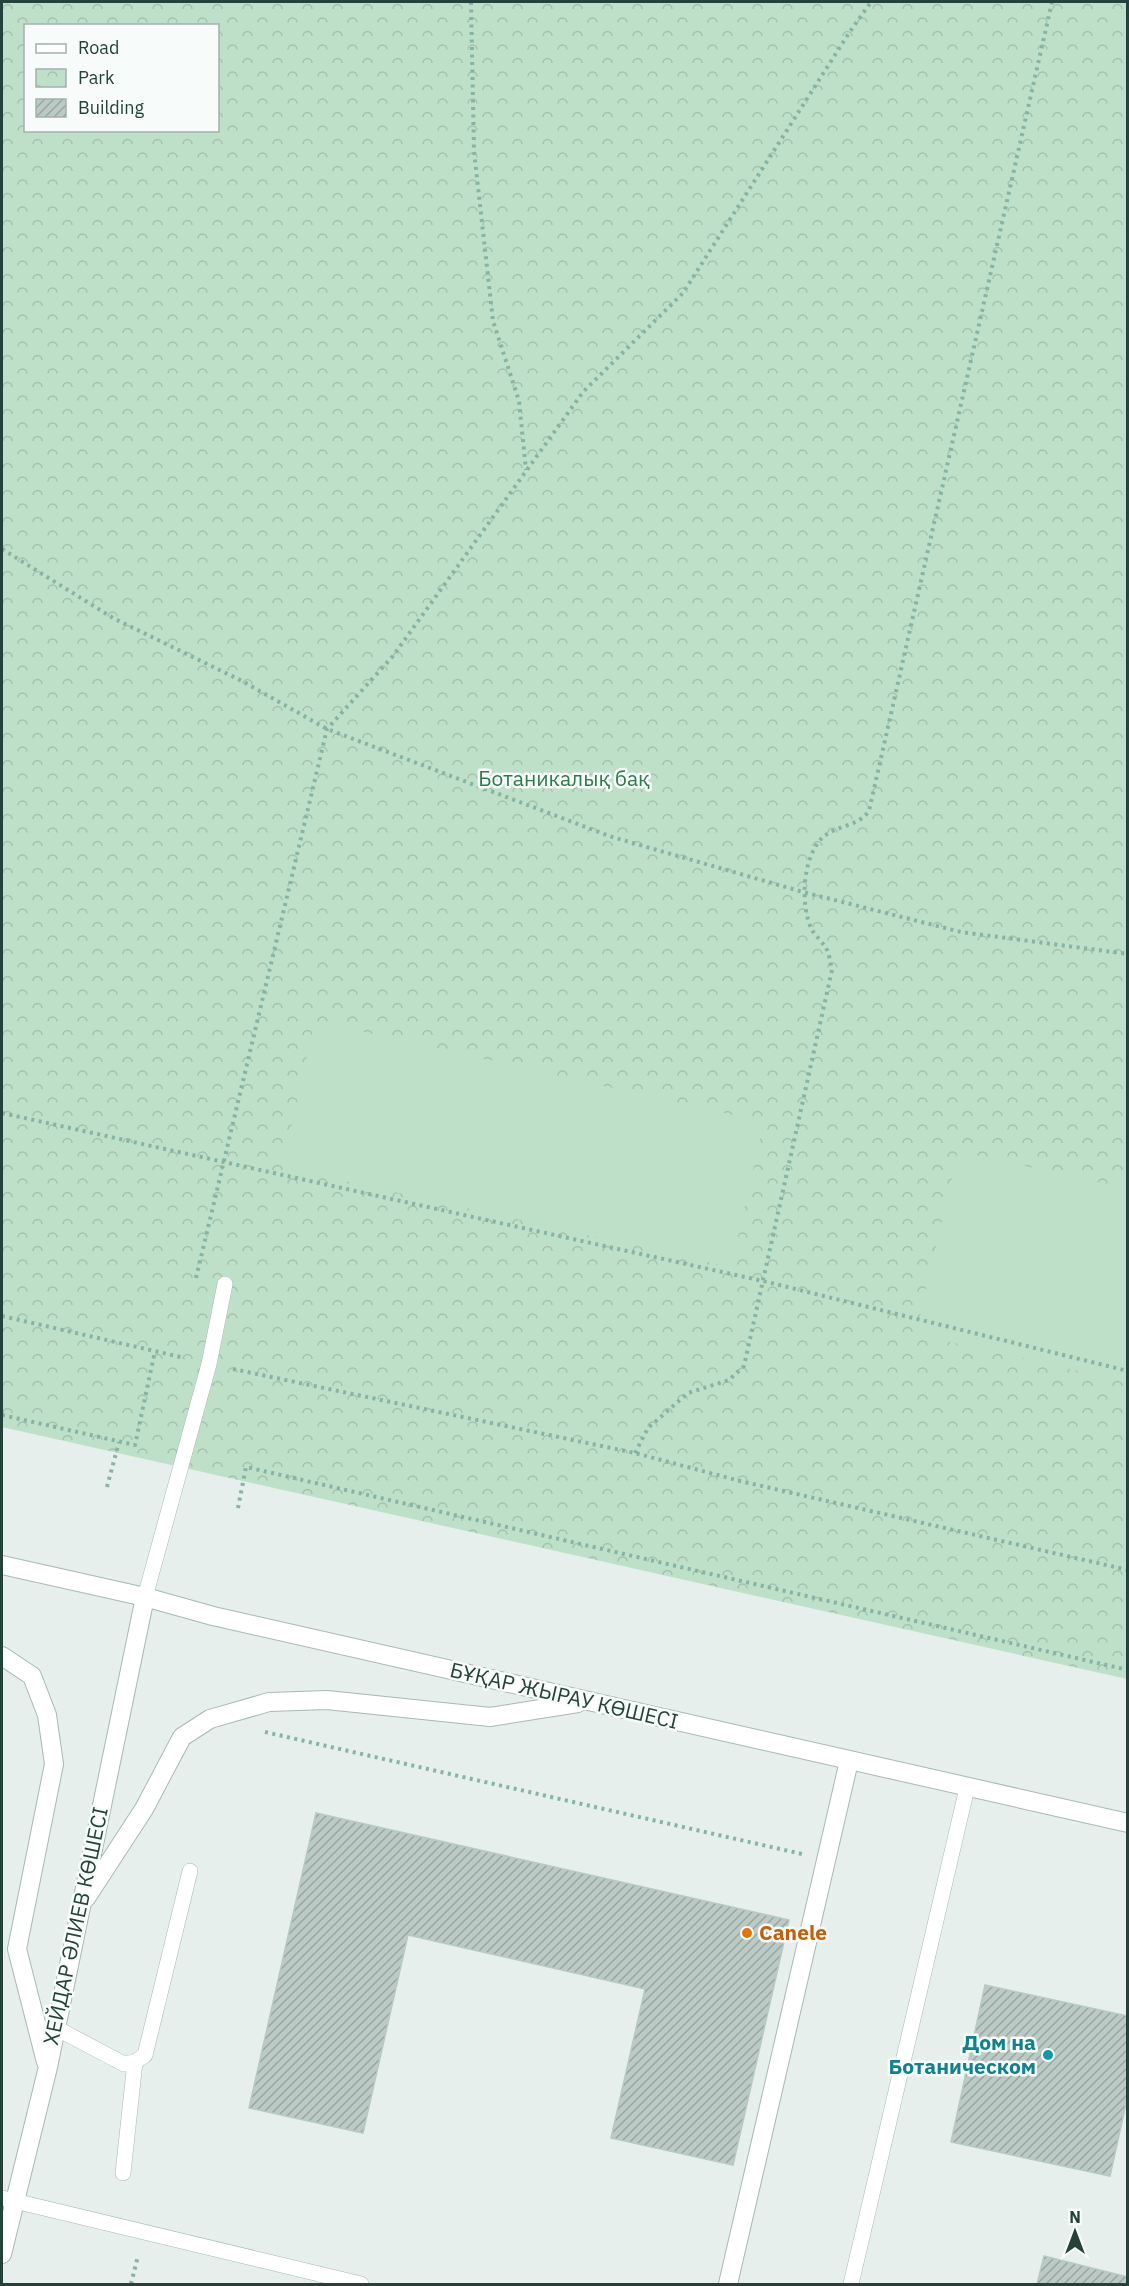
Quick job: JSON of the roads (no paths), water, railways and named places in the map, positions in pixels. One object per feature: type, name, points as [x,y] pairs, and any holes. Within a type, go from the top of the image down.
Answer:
[{"type":"street","name":"БҰҚАР ЖЫРАУ КӨШЕСІ","points":[[2,1565],[145,1597],[213,1617],[1128,1823]]},
{"type":"street","name":"ХЕЙДАР ӘЛИЕВ КӨШЕСІ","points":[[2,2254],[8,2199],[48,2067],[145,1597]]},
{"type":"street","points":[[2,1656],[32,1676],[47,1715],[54,1764],[17,1949],[48,2067]]},
{"type":"street","points":[[80,1906],[144,1809],[182,1737],[210,1719],[269,1702],[327,1700],[490,1717],[589,1701]]},
{"type":"street","points":[[728,2284],[849,1761]]},
{"type":"lane","points":[[145,1597],[209,1364],[225,1284]]},
{"type":"lane","points":[[851,2284],[967,1788]]},
{"type":"lane","points":[[56,2028],[124,2064],[135,2062],[145,2055],[190,1871]]},
{"type":"lane","points":[[123,2173],[135,2062]]},
{"type":"lane","points":[[8,2199],[361,2284]]},
{"type":"place","name":"Canele","points":[[747,1933]]},
{"type":"place","name":"Дом на Ботаническом","points":[[1048,2055]]},
{"type":"park label","name":"Ботаникалық бақ","points":[[564,779]]}]
